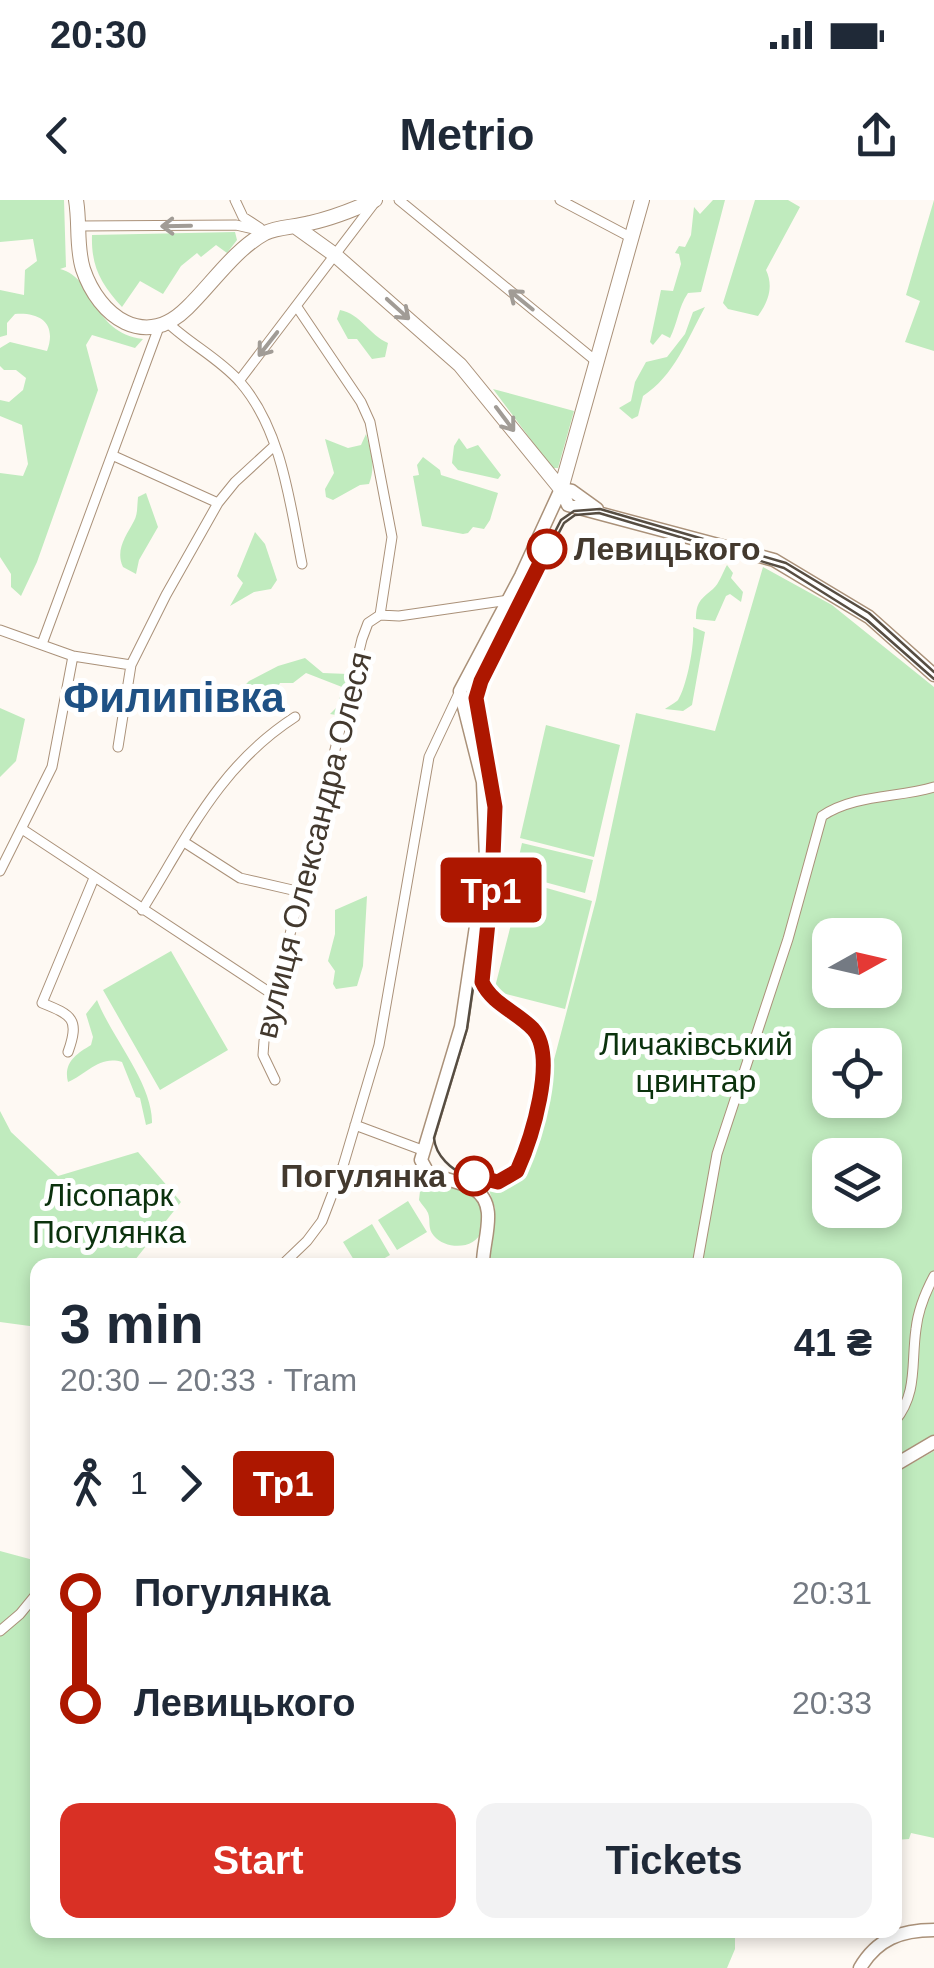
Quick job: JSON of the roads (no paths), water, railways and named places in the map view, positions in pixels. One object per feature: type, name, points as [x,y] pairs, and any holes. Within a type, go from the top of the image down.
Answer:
[{"type":"main road","points":[[76,200],[84,270],[106,307],[133,326],[164,325],[184,312],[248,245],[267,232],[336,217],[376,200]]},
{"type":"main road","points":[[561,489],[642,200]]},
{"type":"main road","points":[[296,227],[335,255],[460,365],[561,489]]},
{"type":"street","points":[[235,200],[244,217],[267,232]]},
{"type":"street","points":[[240,382],[376,200]]},
{"type":"street","points":[[399,200],[597,362]]},
{"type":"street","points":[[560,200],[632,238]]},
{"type":"street","points":[[79,226],[236,225],[267,232]]},
{"type":"street","name":"вулиця Олександра Олеся","points":[[275,1080],[262,1054],[366,629],[380,615],[392,538],[370,422],[361,402],[297,307]]},
{"type":"street","points":[[42,644],[164,325],[240,382],[262,414],[285,484],[302,564]]},
{"type":"street","points":[[118,747],[131,665],[218,503],[234,482],[273,447]]},
{"type":"street","points":[[114,456],[218,503]]},
{"type":"street","points":[[561,489],[568,505],[774,560],[868,617],[934,675]]},
{"type":"street","points":[[288,1258],[322,1221],[379,1044],[429,757],[561,489]]},
{"type":"street","points":[[380,615],[399,616],[509,600]]},
{"type":"street","points":[[0,630],[73,656],[131,665]]},
{"type":"street","points":[[0,872],[52,767],[73,656]]},
{"type":"street","points":[[460,691],[483,782],[486,859],[462,1027],[422,1150],[424,1170],[474,1189],[482,1197],[488,1217],[484,1258]]},
{"type":"street","points":[[142,910],[205,803],[227,774],[294,717]]},
{"type":"street","points":[[698,1258],[717,1154],[788,939],[822,816],[880,795],[934,787]]},
{"type":"street","points":[[22,829],[275,996]]},
{"type":"street","points":[[184,842],[240,878],[301,892]]},
{"type":"street","points":[[68,1052],[76,1030],[73,1022],[68,1014],[42,1002],[94,878]]},
{"type":"street","points":[[356,1125],[422,1150]]},
{"type":"street","points":[[902,1412],[914,1384],[921,1303],[934,1276]]},
{"type":"street","points":[[902,1461],[934,1442]]},
{"type":"street","points":[[0,1631],[30,1602]]},
{"type":"street","points":[[902,1933],[934,1930]]},
{"type":"street","points":[[860,1968],[873,1950],[891,1938]]},
{"type":"tram line","points":[[934,672],[869,613],[786,563],[600,509],[574,511],[561,520],[473,692],[475,725],[491,807],[488,882],[467,1029],[434,1138],[445,1162],[456,1171],[483,1180],[509,1175],[519,1166],[541,1093],[542,1054],[537,1038],[481,982],[495,807],[476,698],[481,681],[564,523],[575,515],[599,513],[784,568],[867,620],[934,679]]},
{"type":"tram line","name":"Тр1","points":[[474,1176],[498,1182],[517,1171],[544,1078],[544,1055],[536,1032],[486,992],[482,982],[495,807],[476,698],[547,549]]},
{"type":"place","name":"Левицького","points":[[547,549]]},
{"type":"place","name":"Погулянка","points":[[474,1176]]},
{"type":"district","name":"Филипівка","points":[[174,697]]},
{"type":"park label","name":"Личаківський цвинтар","points":[[696,1062]]},
{"type":"park label","name":"Лісопарк Погулянка","points":[[109,1214]]}]
